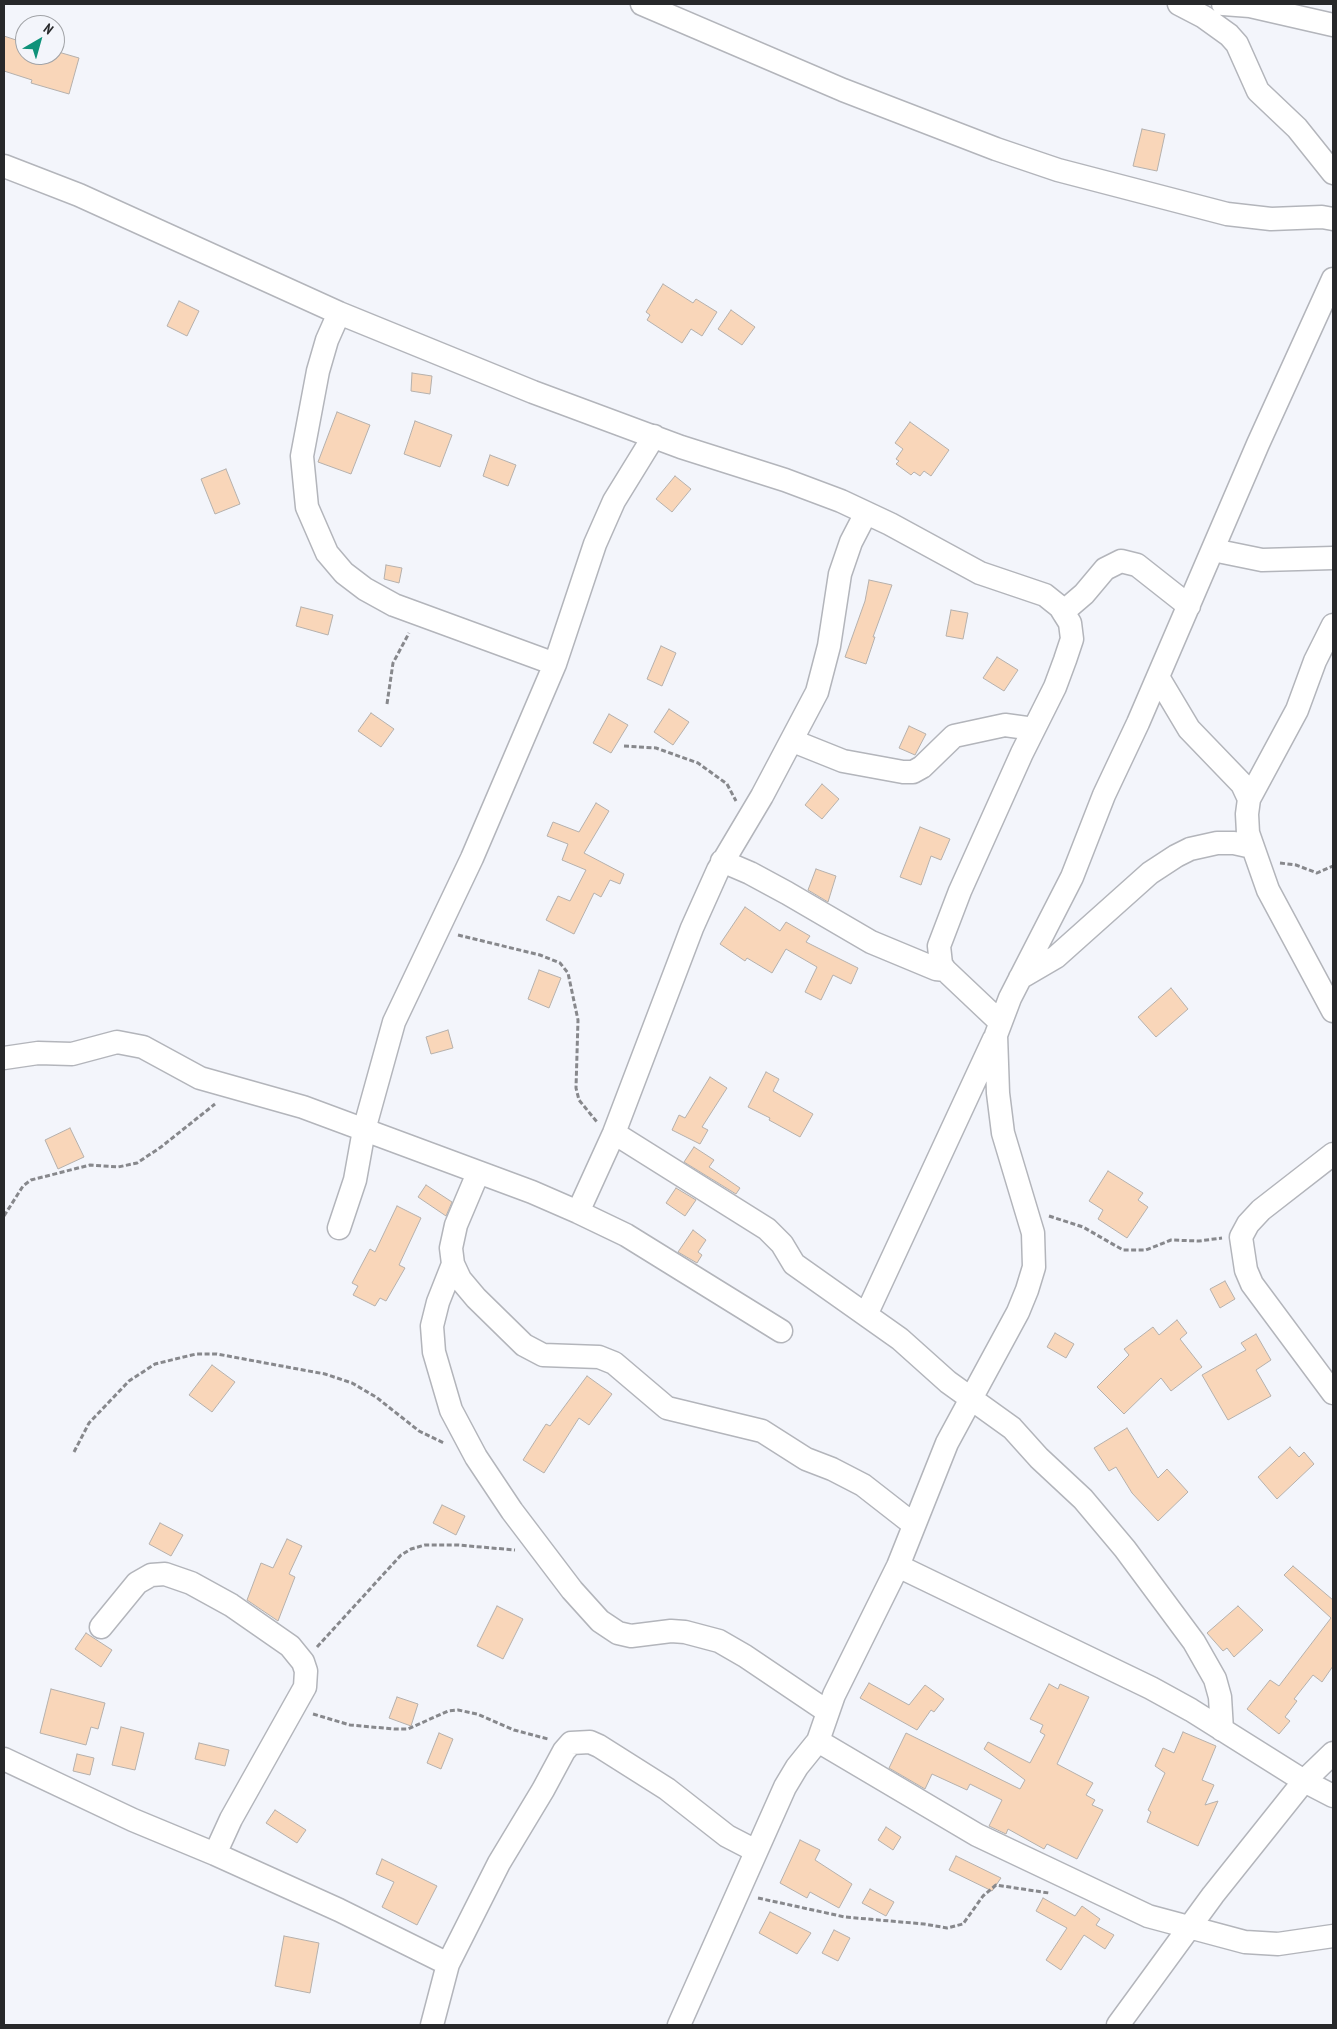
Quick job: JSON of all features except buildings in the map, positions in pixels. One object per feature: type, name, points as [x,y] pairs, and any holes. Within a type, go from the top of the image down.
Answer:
[{"type":"street","points":[[642,4],[843,90],[996,149],[1058,170],[1227,214],[1271,218],[1322,217],[1333,219]]},
{"type":"street","points":[[1180,4],[1204,16],[1229,35],[1237,44],[1258,91],[1297,128],[1333,172]]},
{"type":"street","points":[[1223,4],[1250,6],[1333,24]]},
{"type":"street","points":[[4,166],[79,195],[339,313],[533,392],[681,447],[785,480],[866,513],[980,573],[1045,595],[1063,612],[1070,623],[1072,639],[1055,687],[960,891],[939,946],[941,964],[945,970],[998,1028],[998,1093],[1003,1133],[1025,1208],[1034,1248],[1034,1267],[1027,1290],[947,1443],[898,1566],[839,1683],[818,1741],[792,1774],[679,2025]]},
{"type":"street","points":[[866,1315],[1020,978],[1072,877],[1104,795],[1158,677],[1258,444],[1333,279]]},
{"type":"street","points":[[339,313],[327,340],[308,412],[302,456],[307,507],[327,554],[344,572],[365,589],[421,616],[555,664]]},
{"type":"street","points":[[339,1228],[355,1180],[364,1130],[394,1022],[438,930],[555,664],[595,544],[614,501],[654,436]]},
{"type":"street","points":[[578,1212],[614,1133],[692,928],[722,862],[793,742],[817,692],[828,646],[840,574],[851,542],[866,513]]},
{"type":"street","points":[[1213,550],[1262,560],[1333,558]]},
{"type":"street","points":[[1063,612],[1084,594],[1105,569],[1121,561],[1137,565],[1189,606]]},
{"type":"street","points":[[1333,624],[1315,661],[1297,710],[1249,799],[1247,814],[1254,855],[1272,899],[1333,1011]]},
{"type":"street","points":[[1158,677],[1189,729],[1242,784],[1249,799]]},
{"type":"street","points":[[793,742],[843,761],[903,772],[913,772],[922,767],[954,736],[1005,725],[1034,730]]},
{"type":"street","points":[[1020,978],[1056,957],[1150,873],[1176,856],[1190,849],[1217,843],[1234,843],[1254,855]]},
{"type":"street","points":[[722,862],[780,889],[871,942],[936,969],[945,970]]},
{"type":"street","points":[[4,1058],[38,1053],[72,1054],[123,1042],[143,1046],[200,1078],[234,1086],[303,1107],[478,1172],[578,1212],[626,1235],[780,1331]]},
{"type":"street","points":[[614,1133],[767,1228],[782,1244],[794,1264],[900,1339],[925,1363],[1012,1428],[1083,1499],[1125,1549],[1206,1660],[1215,1679],[1220,1697],[1222,1730]]},
{"type":"street","points":[[1333,1154],[1261,1210],[1245,1228],[1241,1237],[1241,1245],[1252,1284],[1333,1393]]},
{"type":"street","points":[[478,1172],[456,1225],[451,1248],[453,1264],[460,1279],[476,1298],[508,1330],[534,1351],[543,1355],[599,1357],[608,1360],[620,1366],[667,1408],[762,1432],[806,1459],[832,1469],[863,1485],[914,1524]]},
{"type":"street","points":[[453,1264],[438,1302],[432,1326],[434,1352],[451,1410],[476,1458],[543,1553],[572,1590],[612,1631],[631,1636],[671,1631],[685,1632],[719,1641],[745,1656],[828,1712]]},
{"type":"street","points":[[898,1566],[1151,1688],[1304,1781],[1333,1796]]},
{"type":"street","points":[[101,1627],[136,1583],[151,1575],[165,1574],[181,1578],[231,1606],[290,1646],[303,1662],[306,1671],[305,1687],[296,1707],[253,1779],[215,1854]]},
{"type":"street","points":[[818,1741],[977,1835],[1148,1916],[1245,1942],[1268,1944],[1333,1936]]},
{"type":"street","points":[[432,2025],[448,1964],[499,1863],[564,1751],[571,1743],[590,1742],[599,1746],[667,1788],[727,1836],[756,1851]]},
{"type":"street","points":[[1118,2025],[1213,1895],[1304,1781],[1333,1753]]},
{"type":"street","points":[[4,1759],[133,1820],[215,1854],[448,1964]]},
{"type":"path","points":[[387,704],[393,663],[421,616]]},
{"type":"path","points":[[624,746],[656,748],[698,763],[713,773],[727,784],[738,804],[743,826]]},
{"type":"path","points":[[1254,855],[1291,864],[1317,873],[1333,866]]},
{"type":"path","points":[[438,930],[540,955],[560,963],[568,973],[578,1020],[575,1074],[579,1100],[590,1115],[614,1133]]},
{"type":"path","points":[[4,1216],[23,1186],[43,1175],[90,1165],[118,1167],[137,1163],[161,1147],[190,1122],[220,1101],[234,1086]]},
{"type":"path","points":[[1025,1208],[1083,1227],[1112,1246],[1133,1251],[1146,1250],[1171,1240],[1199,1241],[1220,1238],[1245,1228]]},
{"type":"path","points":[[74,1452],[89,1423],[128,1381],[156,1364],[196,1354],[217,1354],[326,1374],[352,1383],[376,1398],[419,1431],[476,1458]]},
{"type":"path","points":[[303,1662],[400,1555],[411,1549],[425,1545],[458,1545],[543,1553]]},
{"type":"path","points":[[296,1707],[328,1720],[394,1729],[408,1729],[448,1711],[458,1710],[477,1714],[525,1734],[571,1743]]},
{"type":"path","points":[[738,1894],[845,1917],[924,1924],[947,1928],[963,1924],[983,1896],[996,1885],[1055,1894]]}]
